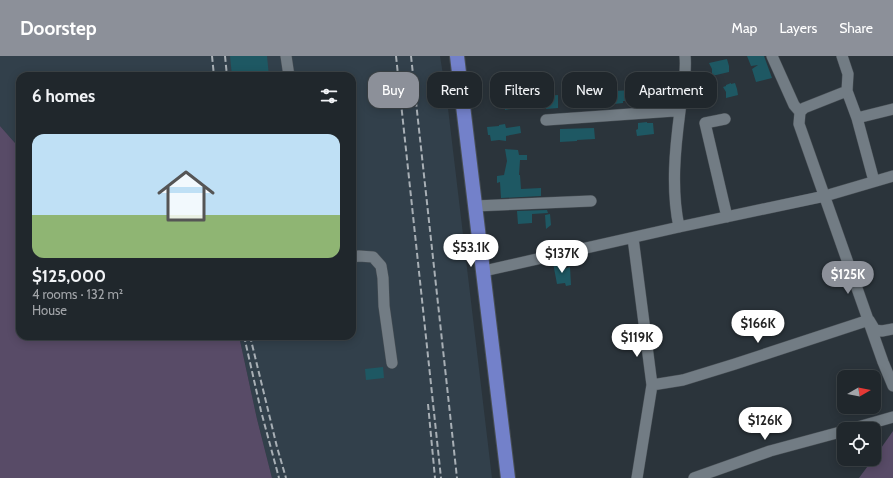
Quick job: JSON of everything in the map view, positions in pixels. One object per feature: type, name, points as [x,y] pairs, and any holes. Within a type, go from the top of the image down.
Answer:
[{"type":"main road","points":[[458,56],[508,478]]},
{"type":"street","points":[[286,56],[288,72]]},
{"type":"street","points":[[679,227],[674,187],[675,159],[684,85],[685,56]]},
{"type":"street","points":[[772,56],[794,105],[800,112]]},
{"type":"street","points":[[842,56],[848,74],[847,91],[857,118],[874,181]]},
{"type":"street","points":[[847,91],[804,108],[800,112],[799,124],[883,362],[893,386]]},
{"type":"street","points":[[857,118],[893,108]]},
{"type":"street","points":[[546,120],[680,111]]},
{"type":"street","points":[[725,119],[706,123],[727,217]]},
{"type":"street","points":[[484,271],[825,196],[893,176]]},
{"type":"street","points":[[476,206],[591,201]]},
{"type":"street","points":[[633,238],[652,385],[637,478]]},
{"type":"street","points":[[356,257],[373,257],[381,266],[384,306],[392,363]]},
{"type":"street","points":[[869,320],[875,330],[882,331],[893,329]]},
{"type":"street","points":[[652,385],[683,380],[869,320]]},
{"type":"street","points":[[876,422],[893,417]]},
{"type":"street","points":[[694,478],[770,451],[837,433]]},
{"type":"shaded area","points":[[0,56],[440,56],[443,72],[427,72],[427,108],[448,108],[492,478],[272,478],[257,419],[240,340],[356,340],[356,72],[16,72],[15,143],[0,126]]},
{"type":"shaded area","points":[[0,126],[16,144],[16,340],[240,340],[257,419],[272,478],[0,478]]},
{"type":"shaded area","points":[[893,431],[893,478],[859,478],[868,466],[881,466],[881,448]]},
{"type":"building","points":[[230,56],[267,56],[269,72],[232,72]]},
{"type":"building","points":[[747,56],[764,56],[772,78],[756,82],[752,69],[758,65],[751,66]]},
{"type":"building","points":[[727,59],[729,72],[717,75],[717,72],[712,72],[709,63]]},
{"type":"building","points":[[731,83],[735,83],[738,95],[726,98],[726,92],[723,87]]},
{"type":"building","points":[[625,90],[625,101],[623,101],[623,103],[617,104],[617,91]]},
{"type":"building","points":[[554,95],[558,95],[558,108],[546,109],[554,108]]},
{"type":"building","points":[[505,108],[516,108],[505,110]]},
{"type":"building","points":[[638,123],[653,123],[654,134],[637,136],[636,130],[638,129]]},
{"type":"building","points":[[505,124],[506,128],[520,126],[521,133],[506,136],[506,141],[491,141],[490,135],[488,135],[487,127]]},
{"type":"building","points":[[594,128],[595,139],[560,142],[560,129]]},
{"type":"building","points":[[505,149],[518,150],[519,155],[527,155],[527,160],[520,160],[519,175],[521,189],[541,188],[541,196],[501,198],[500,182],[497,183],[497,176],[504,175],[507,161]]},
{"type":"building","points":[[547,210],[548,213],[532,214],[532,223],[518,224],[517,211]]},
{"type":"building","points":[[550,214],[551,225],[546,229],[545,215]]},
{"type":"building","points":[[562,260],[564,269],[570,267],[571,285],[566,286],[565,283],[557,284],[553,263]]},
{"type":"building","points":[[383,367],[384,378],[366,380],[365,369]]},
{"type":"railway","points":[[212,56],[214,72]]},
{"type":"railway","points":[[225,56],[227,72]]},
{"type":"railway","points":[[396,56],[441,478]]},
{"type":"railway","points":[[411,56],[457,478]]},
{"type":"railway","points":[[245,340],[261,411],[279,478]]},
{"type":"railway","points":[[251,340],[286,478]]},
{"type":"railway","points":[[428,404],[435,478]]}]
